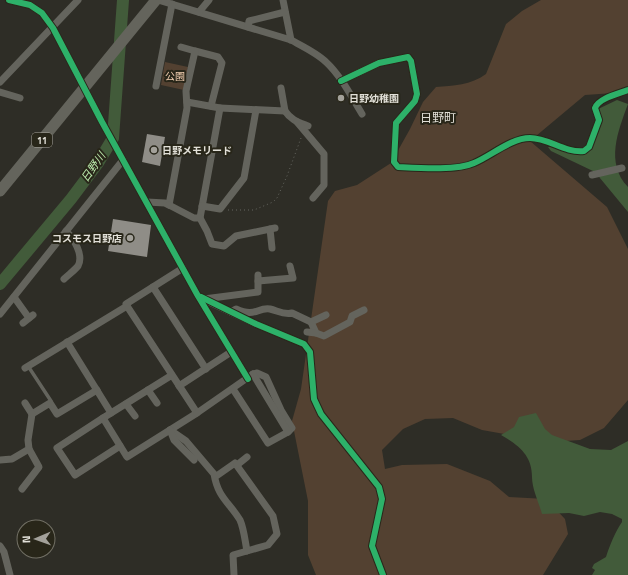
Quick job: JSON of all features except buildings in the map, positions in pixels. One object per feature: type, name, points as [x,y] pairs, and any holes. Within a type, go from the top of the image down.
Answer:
[{"type":"main road","name":"11","points":[[0,191],[157,0]]},
{"type":"street","points":[[9,0],[30,5],[42,13],[54,28],[79,74],[84,89],[102,122],[231,352],[288,432],[268,443],[233,389]]},
{"type":"street","points":[[0,82],[54,28],[78,0]]},
{"type":"street","points":[[157,0],[291,40],[325,61],[341,80],[362,114]]},
{"type":"street","points":[[283,0],[291,40]]},
{"type":"street","points":[[199,12],[210,1]]},
{"type":"street","points":[[156,86],[172,4]]},
{"type":"street","points":[[248,27],[249,21],[285,12]]},
{"type":"street","points":[[182,48],[218,57],[222,63],[211,106]]},
{"type":"street","points":[[169,205],[187,102],[186,91],[195,51]]},
{"type":"street","points":[[341,80],[379,63],[408,58],[411,61],[417,94],[415,101],[396,123],[394,162],[398,167],[438,169],[473,164],[504,146],[530,138],[553,144],[560,148],[584,151],[589,147],[599,120],[595,108],[596,104],[607,97],[613,97],[628,90]]},
{"type":"street","points":[[281,88],[285,111],[290,117],[306,128],[324,154],[324,185],[315,190],[313,198]]},
{"type":"street","points":[[0,92],[20,98]]},
{"type":"street","points":[[187,102],[220,108],[285,111]]},
{"type":"street","points":[[220,108],[200,218],[212,244],[224,246],[236,236],[272,229],[272,248]]},
{"type":"street","points":[[202,206],[220,209],[244,178],[256,110]]},
{"type":"street","points":[[0,314],[123,160]]},
{"type":"street","points":[[592,175],[622,168]]},
{"type":"street","points":[[147,202],[165,203],[194,218],[200,218]]},
{"type":"street","points":[[66,231],[74,239],[79,262],[68,279]]},
{"type":"street","points":[[201,298],[258,292],[258,278],[293,278],[290,266]]},
{"type":"street","points":[[27,367],[127,306],[126,304],[183,268]]},
{"type":"street","points":[[152,287],[206,369]]},
{"type":"street","points":[[14,297],[28,319]]},
{"type":"street","points":[[201,298],[304,344],[310,352],[314,399],[321,414],[379,487],[382,499],[372,546],[383,575]]},
{"type":"street","points":[[127,306],[196,413]]},
{"type":"street","points":[[231,312],[236,309],[246,314],[269,309],[287,314],[292,313],[312,322],[316,333]]},
{"type":"street","points":[[307,332],[324,336],[350,322],[352,316],[364,310]]},
{"type":"street","points":[[312,322],[326,315]]},
{"type":"street","points":[[67,342],[111,413]]},
{"type":"street","points":[[179,386],[231,352]]},
{"type":"street","points":[[120,446],[75,475],[57,448],[172,375]]},
{"type":"street","points":[[103,418],[127,457],[250,377]]},
{"type":"street","points":[[32,414],[50,403],[57,414],[97,390]]},
{"type":"street","points":[[148,390],[157,403]]},
{"type":"street","points":[[22,489],[39,467],[29,449],[28,440],[32,414],[25,403]]},
{"type":"street","points":[[126,404],[135,416]]},
{"type":"street","points":[[170,430],[174,440],[194,460]]},
{"type":"street","points":[[170,430],[186,441],[204,461],[215,477],[219,494],[240,521],[247,551]]},
{"type":"street","points":[[0,460],[12,459],[29,449]]},
{"type":"street","points":[[215,477],[235,463],[236,465],[247,457]]},
{"type":"street","points":[[234,575],[233,554],[268,545],[273,541],[277,534],[277,528],[273,516],[236,465]]},
{"type":"street","points":[[0,546],[4,552],[10,575]]},
{"type":"lane","points":[[27,367],[51,401],[50,403]]},
{"type":"path","points":[[220,209],[222,213],[229,210],[254,210],[273,202],[277,198],[287,176],[306,128]]},
{"type":"green space","points":[[541,0],[628,0],[628,92],[585,95],[530,141],[607,207],[628,249],[628,400],[604,428],[580,440],[550,442],[482,430],[453,418],[425,419],[403,429],[382,450],[385,469],[402,465],[447,464],[490,481],[509,497],[546,499],[565,519],[568,534],[543,575],[316,575],[308,555],[308,501],[292,421],[301,389],[328,201],[335,191],[357,185],[391,163],[423,102],[436,87],[468,83],[486,74],[506,24],[522,11]]},
{"type":"green space","name":"公園","points":[[165,62],[188,67],[184,90],[161,85]]},
{"type":"shaded area","points":[[617,100],[628,104],[618,136],[615,157],[621,178],[628,187],[628,212],[595,172],[551,151],[548,147],[579,153],[588,152],[593,142],[596,110]]},
{"type":"shaded area","points":[[536,413],[545,429],[552,435],[590,449],[611,450],[628,441],[628,575],[592,575],[595,570],[592,568],[594,564],[606,557],[622,519],[612,514],[600,512],[584,516],[569,513],[542,514],[534,491],[530,463],[527,457],[524,452],[514,443],[501,435],[514,427],[519,417]]},
{"type":"waterway","name":"日野川","points":[[0,284],[71,199],[98,163],[113,138],[123,0]]},
{"type":"cycle path","points":[[9,0],[30,5],[42,13],[53,28],[102,122],[198,296],[248,379]]},
{"type":"cycle path","points":[[341,81],[379,63],[408,57],[411,61],[417,94],[415,101],[396,123],[394,162],[398,167],[426,168],[467,166],[481,160],[508,144],[530,138],[544,140],[570,150],[584,151],[589,147],[599,120],[595,108],[597,105],[609,97],[628,90]]},
{"type":"cycle path","points":[[201,297],[256,324],[304,344],[310,352],[314,399],[321,414],[379,487],[382,499],[372,546],[383,575]]},
{"type":"place","name":"日野幼稚園","points":[[341,98]]},
{"type":"place","name":"日野メモリード","points":[[154,150]]},
{"type":"place","name":"コスモス日野店","points":[[130,238]]},
{"type":"district","name":"日野町","points":[[438,117]]}]
